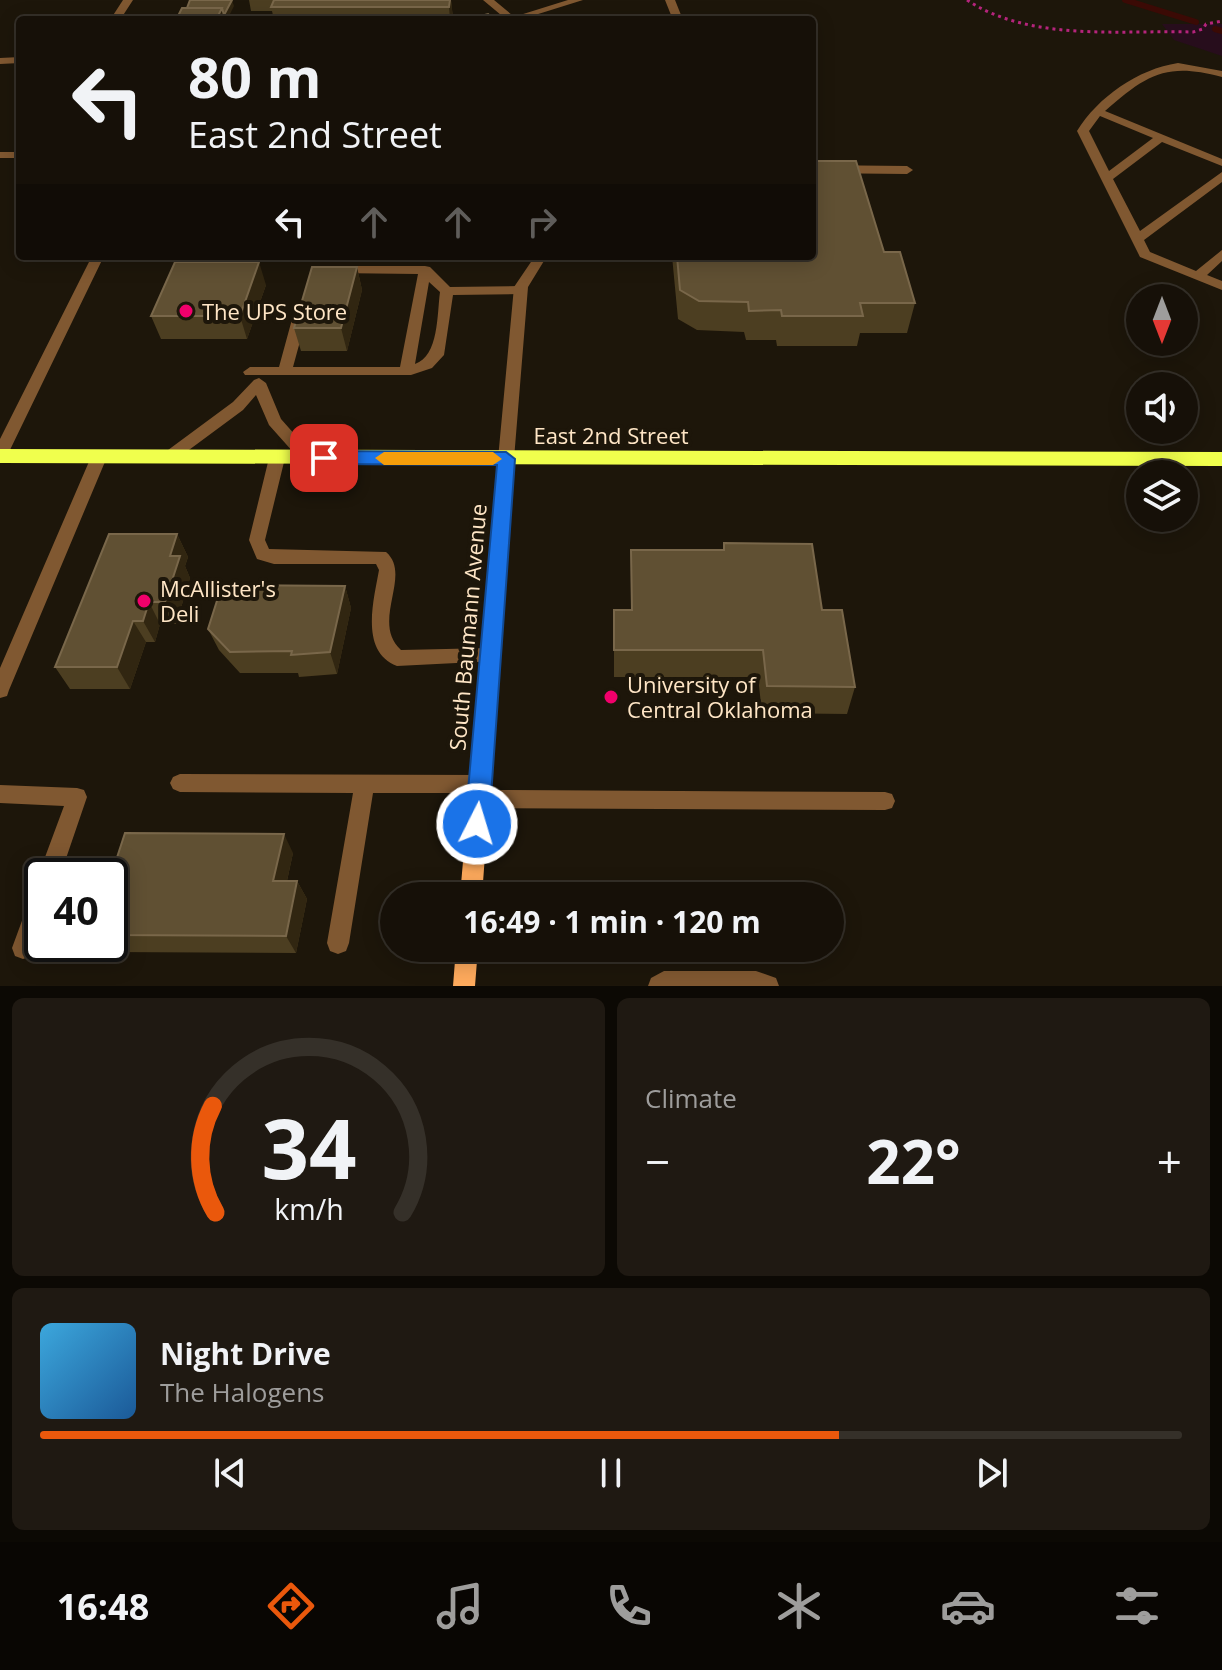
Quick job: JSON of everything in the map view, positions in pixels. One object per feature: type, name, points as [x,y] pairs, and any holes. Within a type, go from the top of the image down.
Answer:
[{"type":"main road","name":"East 2nd Street","points":[[0,455],[1222,459]]},
{"type":"street","points":[[488,0],[508,16]]},
{"type":"street","points":[[526,16],[578,0]]},
{"type":"street","points":[[1222,74],[1191,67],[1147,73],[1097,111],[1083,131],[1145,254],[1222,286]]},
{"type":"street","points":[[1097,111],[1222,163]]},
{"type":"street","points":[[1107,178],[1161,138]]},
{"type":"street","points":[[816,169],[907,170]]},
{"type":"street","points":[[1137,239],[1222,176]]},
{"type":"street","points":[[1198,276],[1222,254]]},
{"type":"street","points":[[0,455],[96,260]]},
{"type":"street","points":[[506,459],[520,290],[539,260]]},
{"type":"street","points":[[323,277],[379,280],[408,270],[425,270],[447,291],[520,290]]},
{"type":"street","points":[[406,372],[425,270]]},
{"type":"street","points":[[258,375],[285,372],[406,372],[427,365],[437,355],[447,291]]},
{"type":"street","points":[[285,372],[306,296]]},
{"type":"street","points":[[169,457],[238,406],[258,375]]},
{"type":"street","points":[[258,375],[274,421],[307,458]]},
{"type":"street","points":[[0,690],[99,457]]},
{"type":"street","points":[[277,458],[257,540],[263,554],[274,557],[380,557],[386,562],[388,570],[379,634],[387,651],[397,658],[490,656]]},
{"type":"street","name":"South Baumann Avenue","points":[[472,882],[506,459]]},
{"type":"street","points":[[180,783],[364,784],[480,792],[885,801]]},
{"type":"street","points":[[338,943],[364,784]]},
{"type":"street","points":[[0,794],[77,797],[55,858]]},
{"type":"street","points":[[464,986],[466,962]]},
{"type":"street","points":[[659,986],[664,982],[756,982],[768,986]]},
{"type":"path","points":[[967,0],[1002,19],[1066,29],[1193,32],[1203,29],[1206,24],[1222,21]]},
{"type":"shaded area","points":[[1162,24],[1222,24],[1222,56],[1174,40]]},
{"type":"building","points":[[190,0],[232,0],[224,15],[222,8],[187,8]]},
{"type":"building","points":[[274,0],[450,0],[449,7],[271,7]]},
{"type":"building","points":[[182,8],[222,8],[218,16],[178,16]]},
{"type":"building","points":[[816,161],[856,161],[884,252],[900,252],[915,303],[860,303],[863,316],[782,316],[781,310],[749,311],[748,302],[699,301],[680,290],[677,260],[816,260]]},
{"type":"building","points":[[175,262],[259,262],[240,316],[151,316]]},
{"type":"building","points":[[312,267],[357,267],[341,328],[294,328]]},
{"type":"building","points":[[109,534],[177,534],[170,556],[180,556],[165,602],[149,602],[143,621],[133,621],[117,667],[55,667]]},
{"type":"building","points":[[724,543],[812,544],[822,610],[842,610],[855,687],[767,686],[763,650],[614,650],[614,610],[632,610],[631,550],[724,550]]},
{"type":"building","points":[[222,585],[345,586],[330,652],[291,655],[292,651],[230,652],[208,629]]},
{"type":"building","points":[[125,833],[284,834],[273,881],[297,881],[286,936],[128,935],[128,858],[117,858]]},
{"type":"waterway","points":[[1125,0],[1196,22]]},
{"type":"waterway","points":[[1215,29],[1222,31]]},
{"type":"slow traffic","points":[[384,458],[493,459]]},
{"type":"place","name":"The UPS Store","points":[[186,311]]},
{"type":"place","name":"McAllister's Deli","points":[[144,601]]},
{"type":"place","name":"University of Central Oklahoma","points":[[611,697]]},
{"type":"route","points":[[324,458],[506,459],[477,824]]}]
